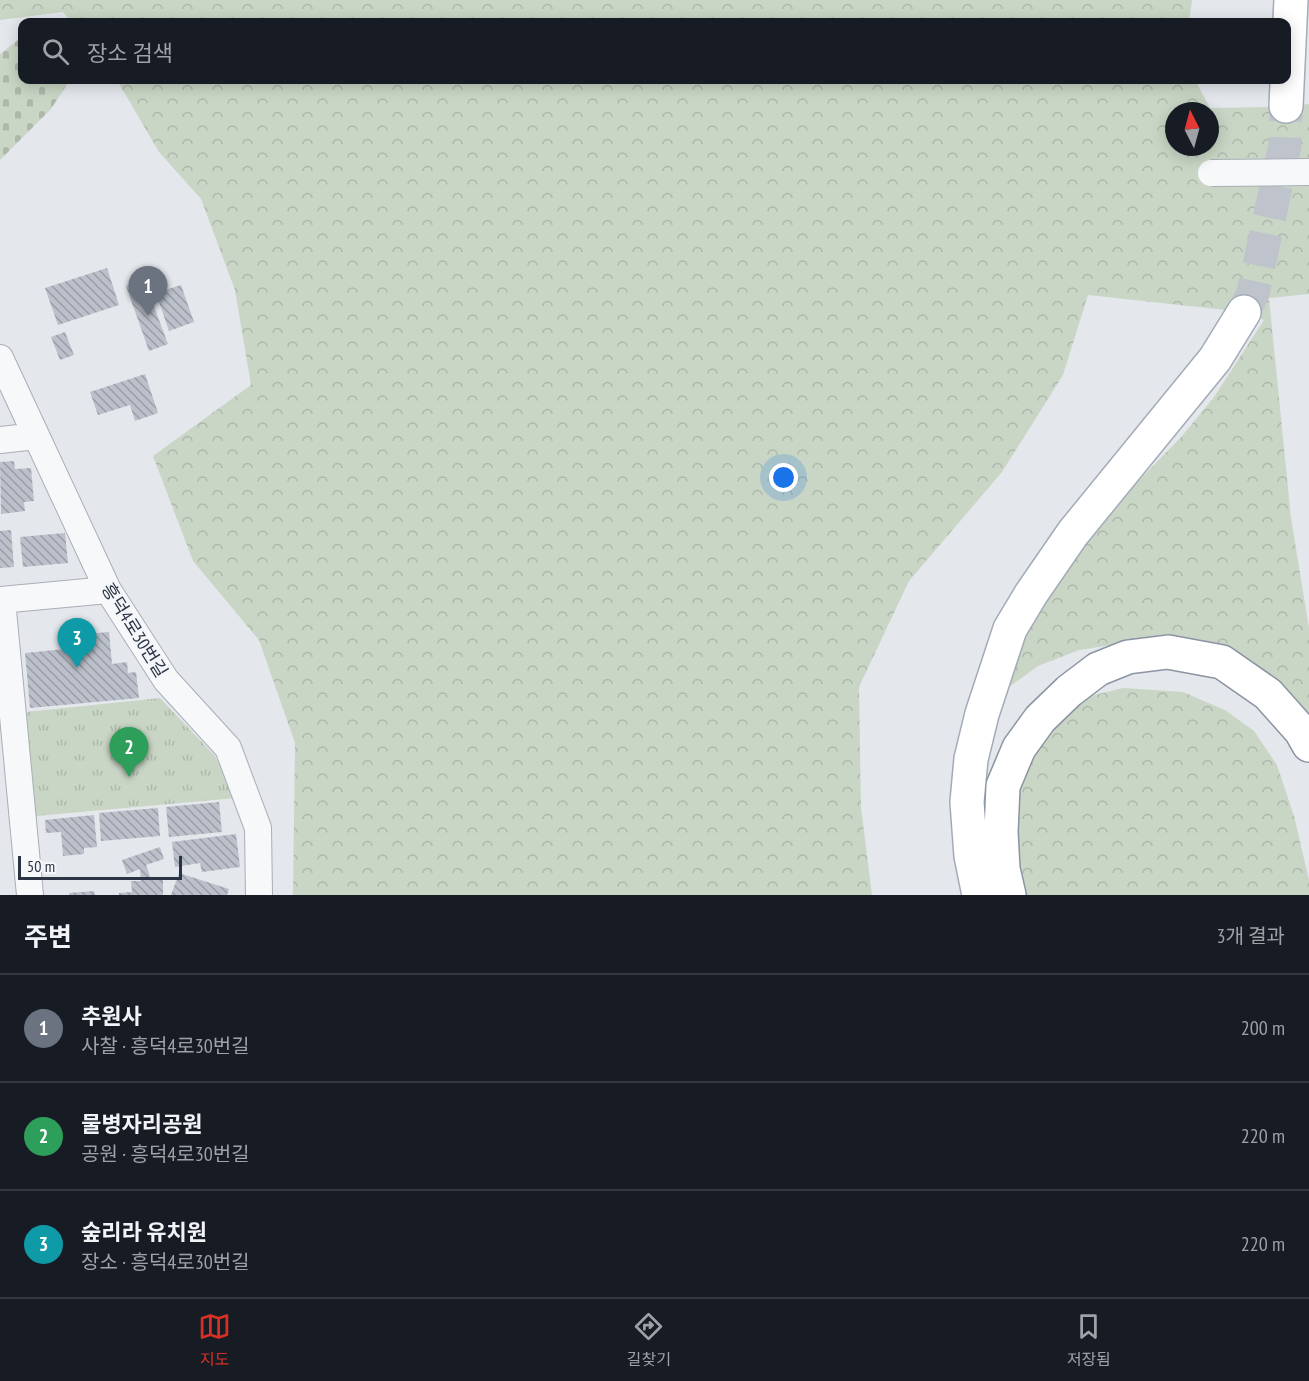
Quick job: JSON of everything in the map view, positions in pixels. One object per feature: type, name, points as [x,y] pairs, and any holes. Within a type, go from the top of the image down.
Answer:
[{"type":"main road","points":[[1290,18],[1291,0]]},
{"type":"main road","points":[[1286,106],[1287,84]]},
{"type":"main road","points":[[979,895],[971,856],[967,802],[971,759],[982,714],[1010,629],[1073,533],[1215,359],[1244,312]]},
{"type":"main road","points":[[1009,895],[1001,832],[1003,786],[1018,748],[1040,719],[1069,691],[1098,669],[1128,657],[1168,652],[1222,662],[1268,694],[1301,731],[1309,745]]},
{"type":"street","points":[[1211,173],[1309,172]]},
{"type":"street","name":"흥덕4로30번길","points":[[0,358],[108,590],[166,680],[228,748],[258,828],[259,895]]},
{"type":"street","points":[[0,440],[36,436]]},
{"type":"street","points":[[30,895],[1,600],[108,590]]},
{"type":"green space","points":[[0,0],[1192,0],[1190,18],[68,18],[63,12],[0,20]]},
{"type":"green space","points":[[18,40],[18,84],[67,84],[51,109],[0,160],[0,54]]},
{"type":"green space","points":[[119,84],[1197,84],[1207,102],[1165,102],[1165,156],[1219,156],[1219,108],[1309,104],[1309,294],[1269,298],[1291,518],[1309,628],[1309,732],[1270,688],[1125,643],[1079,650],[1038,666],[1001,693],[987,697],[1089,532],[1182,436],[1214,397],[1264,320],[1244,312],[1088,295],[1063,375],[1002,472],[909,581],[859,687],[861,808],[872,895],[293,895],[295,743],[259,640],[193,561],[153,456],[251,385],[235,290],[201,199],[159,152]]},
{"type":"green space","points":[[1123,688],[1183,692],[1225,710],[1254,731],[1277,765],[1294,816],[1309,880],[1309,895],[1020,895],[1004,796],[1074,700]]},
{"type":"green space","points":[[160,698],[215,756],[236,798],[36,816],[26,712]]},
{"type":"building","points":[[107,268],[119,305],[58,325],[45,288]]},
{"type":"building","points":[[144,280],[168,344],[149,351],[126,286]]},
{"type":"building","points":[[181,285],[194,322],[169,331],[156,293]]},
{"type":"building","points":[[65,332],[74,355],[60,360],[51,337]]},
{"type":"building","points":[[145,374],[158,413],[135,421],[130,405],[98,415],[90,392]]},
{"type":"building","points":[[14,461],[15,469],[31,468],[34,501],[24,502],[25,511],[1,514],[0,462]]},
{"type":"building","points":[[11,530],[14,567],[0,568],[0,531]]},
{"type":"building","points":[[65,533],[68,563],[23,567],[20,537]]},
{"type":"building","points":[[109,632],[112,664],[127,662],[128,673],[136,672],[139,698],[30,708],[25,653],[75,648],[74,635]]},
{"type":"building","points":[[219,802],[222,832],[169,837],[166,807]]},
{"type":"building","points":[[158,808],[160,836],[101,841],[99,813]]},
{"type":"building","points":[[94,815],[97,847],[84,848],[84,854],[63,856],[61,832],[46,833],[45,820]]},
{"type":"building","points":[[236,834],[240,867],[202,872],[200,863],[175,867],[172,842]]},
{"type":"building","points":[[160,847],[164,859],[146,865],[151,879],[163,880],[163,895],[119,895],[119,893],[132,892],[131,881],[141,881],[140,869],[127,874],[122,860]]},
{"type":"building","points":[[179,873],[229,889],[227,895],[171,895]]},
{"type":"building","points":[[94,891],[95,895],[69,895],[69,893]]},
{"type":"tunnel","points":[[1244,312],[1253,293],[1285,145],[1286,106]]},
{"type":"place","name":"추원사","points":[[148,316]]},
{"type":"place","name":"숲리라 유치원","points":[[77,668]]},
{"type":"place","name":"물병자리공원","points":[[129,777]]}]
